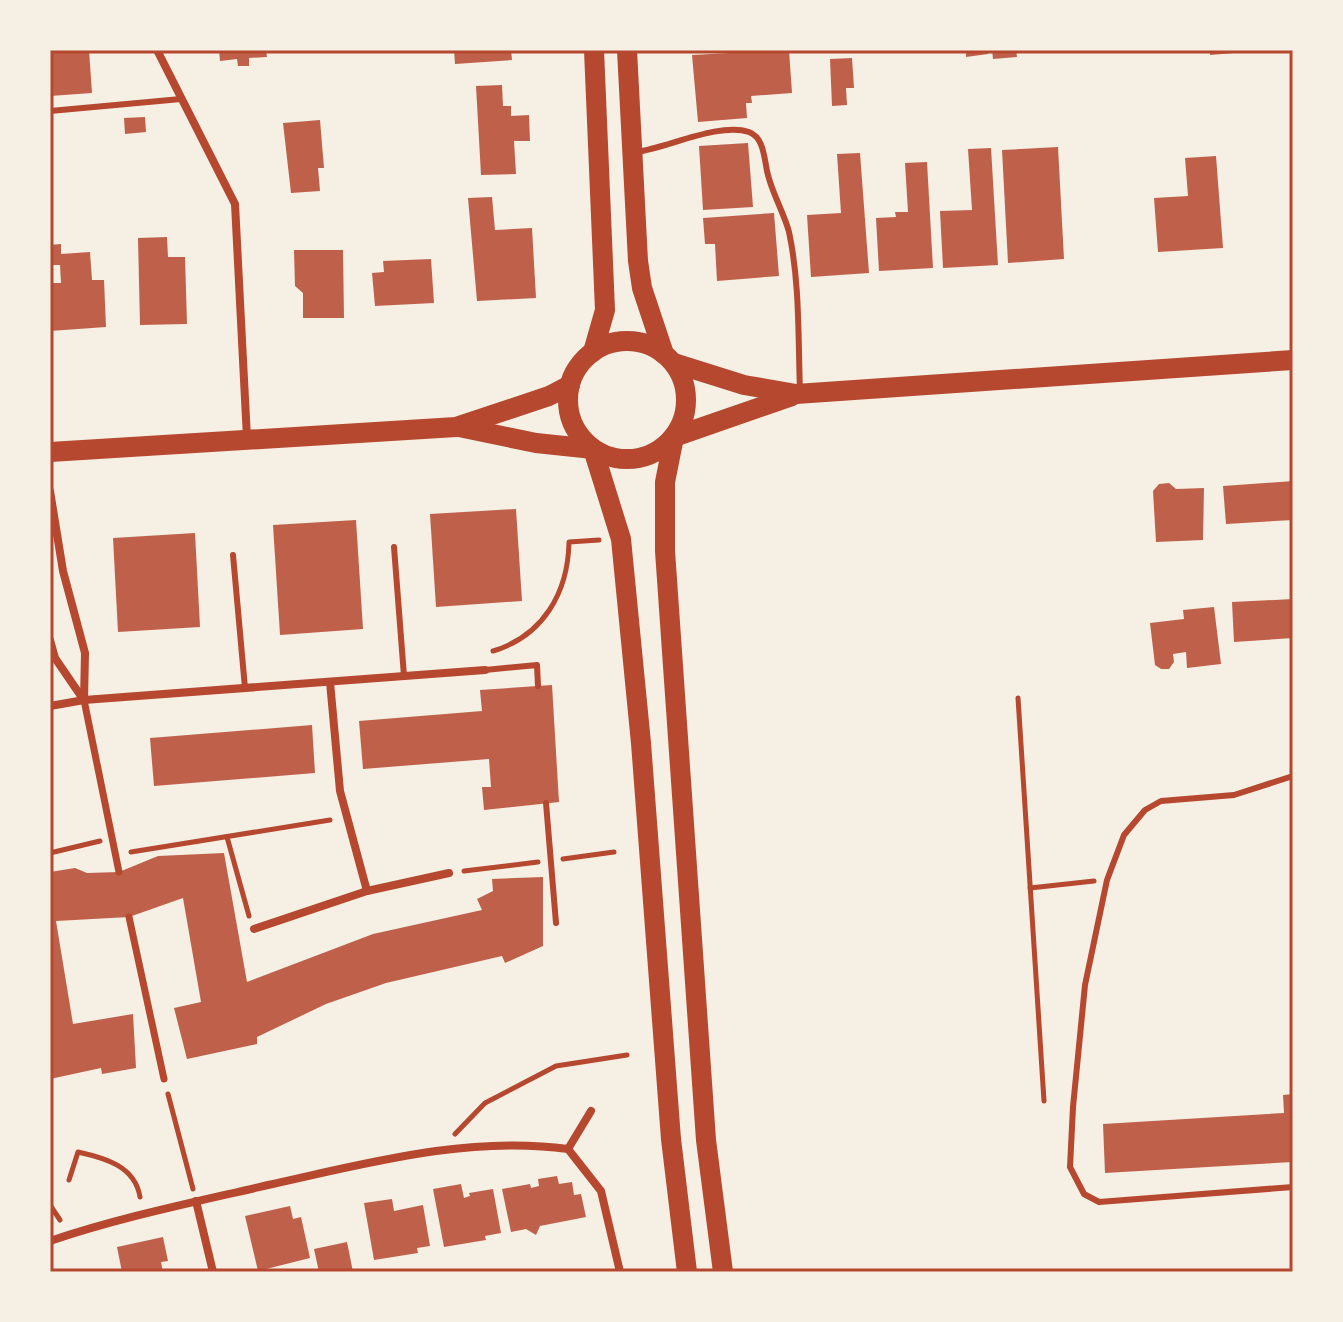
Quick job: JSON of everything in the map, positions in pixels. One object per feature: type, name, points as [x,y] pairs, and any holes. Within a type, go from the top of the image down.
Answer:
[{"type":"main road","points":[[593,352],[605,310],[594,50]]},
{"type":"main road","points":[[627,50],[642,288],[669,358],[686,392],[686,408],[674,437],[663,507],[706,1140],[723,1272]]},
{"type":"main road","points":[[687,1272],[671,1139],[640,728],[621,539],[593,449],[571,420],[570,385],[581,363],[610,343],[629,341],[647,344],[669,358],[744,385],[798,394],[1293,360]]},
{"type":"main road","points":[[456,427],[549,396],[570,385]]},
{"type":"main road","points":[[50,452],[456,427],[527,442],[593,449],[627,459],[653,453],[674,437],[798,394]]},
{"type":"street","points":[[157,50],[235,204],[248,438]]},
{"type":"street","points":[[50,491],[63,571],[85,653],[84,700],[119,872]]},
{"type":"street","points":[[50,640],[55,658],[84,700]]},
{"type":"street","points":[[50,706],[84,700],[485,670]]},
{"type":"street","points":[[330,682],[340,791],[367,891]]},
{"type":"street","points":[[254,929],[367,891],[449,873]]},
{"type":"street","points":[[129,917],[164,1079]]},
{"type":"street","points":[[568,1149],[591,1111]]},
{"type":"street","points":[[50,1241],[142,1214],[342,1169],[444,1152],[527,1143],[568,1149],[601,1191],[620,1272]]},
{"type":"street","points":[[196,1201],[213,1272]]},
{"type":"lane","points":[[50,111],[181,99]]},
{"type":"lane","points":[[632,153],[672,146],[697,133],[741,130],[754,134],[760,142],[768,177],[789,232],[798,394]]},
{"type":"lane","points":[[394,547],[404,676]]},
{"type":"lane","points":[[233,555],[245,688]]},
{"type":"lane","points":[[485,670],[537,665],[538,686]]},
{"type":"lane","points":[[1293,776],[1234,795],[1161,801],[1145,810],[1124,835],[1107,880],[1085,985],[1070,1167],[1075,1183],[1084,1194],[1099,1202],[1293,1187]]},
{"type":"lane","points":[[546,803],[556,923]]},
{"type":"path","points":[[484,654],[512,645],[534,629],[553,608],[569,561],[569,542]]},
{"type":"path","points":[[1018,698],[1044,1101]]},
{"type":"path","points":[[115,854],[322,821]]},
{"type":"path","points":[[227,837],[239,891],[254,929]]},
{"type":"path","points":[[50,853],[112,838]]},
{"type":"path","points":[[449,873],[614,852]]},
{"type":"path","points":[[1030,888],[1107,880]]},
{"type":"path","points":[[444,1152],[459,1128],[485,1103],[556,1066],[627,1055]]},
{"type":"path","points":[[164,1079],[196,1201]]},
{"type":"path","points":[[69,1180],[78,1152],[108,1158],[134,1179],[142,1214]]},
{"type":"building","points":[[50,50],[89,50],[92,93],[50,96]]},
{"type":"building","points":[[219,50],[266,50],[267,57],[249,58],[249,66],[238,66],[237,59],[220,61]]},
{"type":"building","points":[[454,50],[511,50],[512,60],[455,64]]},
{"type":"building","points":[[789,50],[792,93],[751,96],[752,103],[746,103],[747,118],[698,122],[692,55]]},
{"type":"building","points":[[966,50],[988,50],[988,54],[966,57]]},
{"type":"building","points":[[992,50],[1016,50],[1017,57],[993,59]]},
{"type":"building","points":[[1210,50],[1246,50],[1246,52],[1210,55]]},
{"type":"building","points":[[852,58],[854,88],[846,88],[847,105],[832,106],[830,59]]},
{"type":"building","points":[[502,85],[503,106],[511,106],[511,116],[529,115],[530,141],[514,141],[516,174],[481,175],[476,86]]},
{"type":"building","points":[[145,117],[146,132],[125,134],[124,118]]},
{"type":"building","points":[[320,120],[324,168],[318,168],[320,191],[291,193],[283,123]]},
{"type":"building","points":[[748,143],[753,207],[703,210],[699,146]]},
{"type":"building","points":[[1058,147],[1064,259],[1008,263],[1002,150]]},
{"type":"building","points":[[991,148],[998,265],[943,268],[940,211],[972,210],[968,149]]},
{"type":"building","points":[[860,153],[869,273],[811,277],[807,215],[841,213],[837,154]]},
{"type":"building","points":[[1216,156],[1223,248],[1158,252],[1154,198],[1188,196],[1185,158]]},
{"type":"building","points":[[927,162],[933,268],[879,271],[876,218],[896,217],[895,212],[908,212],[905,163]]},
{"type":"building","points":[[492,197],[495,230],[532,228],[536,298],[477,301],[468,198]]},
{"type":"building","points":[[774,213],[779,276],[717,281],[715,244],[705,244],[703,218]]},
{"type":"building","points":[[167,237],[168,257],[185,257],[187,324],[140,325],[138,238]]},
{"type":"building","points":[[61,244],[61,254],[90,252],[92,280],[104,280],[106,327],[50,331],[50,283],[61,283],[60,265],[50,265],[50,245]]},
{"type":"building","points":[[294,250],[343,250],[344,318],[303,318],[303,293],[295,286]]},
{"type":"building","points":[[431,259],[434,303],[375,306],[372,273],[384,272],[383,261]]},
{"type":"building","points":[[1293,481],[1293,520],[1226,524],[1223,486]]},
{"type":"building","points":[[1169,483],[1176,489],[1204,488],[1203,540],[1156,542],[1153,491],[1159,484]]},
{"type":"building","points":[[516,509],[522,601],[436,607],[430,514]]},
{"type":"building","points":[[356,520],[363,629],[280,635],[273,525]]},
{"type":"building","points":[[195,533],[200,627],[118,632],[113,538]]},
{"type":"building","points":[[1293,599],[1293,638],[1234,642],[1232,602]]},
{"type":"building","points":[[1214,607],[1221,664],[1187,668],[1186,652],[1173,654],[1174,662],[1169,669],[1155,665],[1150,623],[1184,619],[1183,610]]},
{"type":"building","points":[[552,685],[559,802],[484,810],[482,787],[491,787],[489,759],[363,769],[359,721],[482,711],[480,690]]},
{"type":"building","points":[[312,725],[315,773],[154,786],[150,738]]},
{"type":"building","points":[[224,853],[247,982],[373,934],[482,910],[477,899],[493,891],[492,879],[543,877],[543,946],[505,963],[502,956],[386,983],[326,1004],[257,1037],[257,1044],[187,1059],[174,1008],[201,1002],[183,898],[129,917],[56,921],[73,1024],[133,1014],[136,1068],[102,1074],[101,1068],[50,1079],[50,872],[75,868],[87,873],[119,872],[158,856]]},
{"type":"building","points":[[1293,1094],[1293,1162],[1105,1173],[1103,1124],[1284,1113],[1283,1095]]},
{"type":"building","points":[[557,1176],[559,1184],[572,1182],[574,1195],[581,1194],[586,1217],[540,1226],[536,1235],[526,1229],[511,1232],[502,1189],[530,1184],[531,1188],[539,1186],[538,1179]]},
{"type":"building","points":[[461,1184],[464,1198],[470,1196],[469,1193],[493,1189],[501,1233],[485,1236],[486,1240],[444,1247],[433,1189]]},
{"type":"building","points":[[392,1199],[394,1211],[423,1205],[430,1246],[417,1248],[418,1253],[374,1260],[364,1203]]},
{"type":"building","points":[[290,1206],[293,1219],[301,1217],[310,1258],[258,1271],[245,1216]]},
{"type":"building","points":[[163,1237],[168,1261],[161,1262],[163,1272],[122,1272],[117,1247]]},
{"type":"building","points":[[347,1242],[353,1272],[319,1272],[314,1249]]}]
